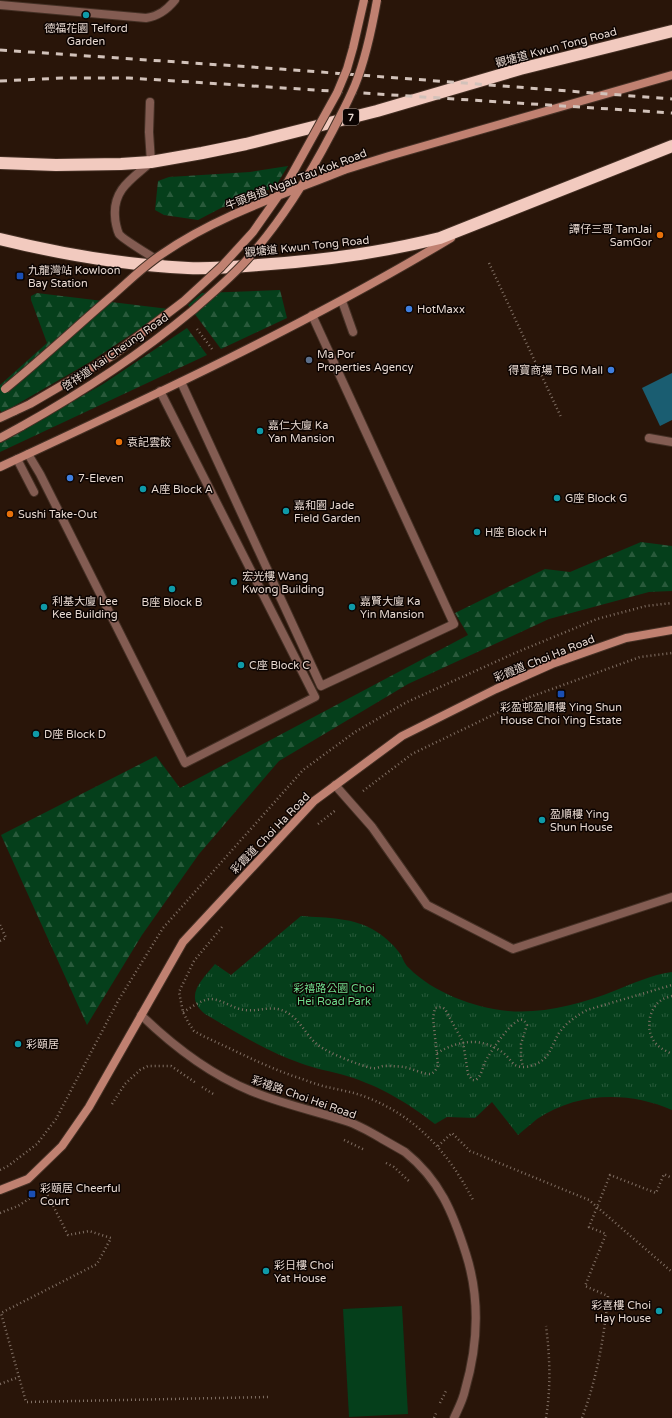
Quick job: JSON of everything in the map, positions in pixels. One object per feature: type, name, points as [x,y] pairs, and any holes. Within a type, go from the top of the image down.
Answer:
[{"type":"highway","name":"觀塘道 Kwun Tong Road","points":[[0,163],[56,166],[151,162],[246,144],[377,111],[520,69],[672,31]]},
{"type":"highway","name":"觀塘道 Kwun Tong Road","points":[[0,239],[109,260],[167,267],[230,267],[345,257],[440,238],[672,146]]},
{"type":"main road","name":"啓祥道 Kai Cheung Road","points":[[0,418],[30,404],[112,356],[184,301],[221,267],[254,232],[286,185],[334,99],[349,62],[364,0]]},
{"type":"main road","name":"啓祥道 Kai Cheung Road","points":[[0,438],[68,399],[140,352],[168,331],[209,296],[258,246],[314,167],[348,100],[366,51],[377,0]]},
{"type":"main road","name":"牛頭角道 Ngau Tau Kok Road","points":[[0,393],[42,359],[121,287],[161,255],[226,218],[344,170],[672,75]]},
{"type":"main road","points":[[0,467],[181,382],[342,301],[470,226]]},
{"type":"main road","name":"彩霞道 Choi Ha Road","points":[[0,1190],[28,1179],[62,1146],[89,1107],[183,942],[314,801],[402,736],[526,675],[568,658],[626,638],[672,630]]},
{"type":"street","points":[[0,5],[146,18],[162,13],[170,7],[175,0]]},
{"type":"street","points":[[150,102],[149,132],[151,162],[123,187],[116,198],[114,208],[115,220],[120,235],[167,267]]},
{"type":"street","points":[[342,301],[353,332]]},
{"type":"street","points":[[181,382],[322,686],[402,645],[454,624],[312,315]]},
{"type":"street","points":[[28,454],[44,482],[184,763],[315,697],[160,391]]},
{"type":"street","points":[[649,438],[672,442]]},
{"type":"street","points":[[17,459],[34,492]]},
{"type":"street","points":[[336,785],[372,827],[427,905],[513,948],[672,897]]},
{"type":"street","name":"彩禧路 Choi Hei Road","points":[[141,1015],[166,1039],[186,1055],[220,1076],[251,1091],[276,1100],[348,1121],[404,1152],[428,1174],[447,1201],[459,1231],[471,1270],[476,1311],[474,1352],[465,1391],[454,1418]]},
{"type":"path","points":[[489,263],[561,417]]},
{"type":"path","points":[[313,828],[412,754],[530,697],[640,657],[672,653]]},
{"type":"path","points":[[0,925],[6,938],[0,941]]},
{"type":"path","points":[[223,926],[194,961],[179,992],[183,1012],[203,1001],[211,999],[219,1000],[243,1010],[252,1011],[272,1008],[284,1011],[294,1017],[317,1045],[327,1051],[372,1068],[393,1066],[404,1067],[431,1074],[435,1071],[438,1065],[433,1018],[435,1008],[438,1006],[445,1009],[463,1042],[469,1078],[472,1080],[478,1078],[494,1047],[516,1021],[521,1020],[525,1021],[527,1025],[527,1029],[521,1044],[523,1067]]},
{"type":"path","points":[[437,1053],[453,1044],[463,1042],[484,1043],[494,1047],[516,1065],[523,1067],[532,1066],[545,1059],[566,1024],[586,1010],[672,985]]},
{"type":"path","points":[[672,996],[663,999],[655,1007],[650,1016],[649,1028],[652,1039],[660,1048],[672,1054]]},
{"type":"path","name":"彩禧路 Choi Hei Road","points":[[183,1012],[194,1031],[204,1036],[294,1076],[327,1087],[365,1096],[382,1104],[414,1124],[438,1146],[461,1177],[473,1200]]},
{"type":"path","points":[[148,1066],[171,1066],[181,1074],[218,1096]]},
{"type":"path","points":[[438,1146],[452,1133],[470,1151],[589,1200],[672,1272]]},
{"type":"path","points":[[342,1139],[368,1152]]},
{"type":"path","points":[[381,1160],[394,1167],[414,1186]]},
{"type":"path","points":[[582,1418],[594,1382],[600,1353],[608,1296],[585,1286],[606,1234],[589,1227],[610,1175],[656,1193],[664,1174],[672,1178]]},
{"type":"path","points":[[0,1213],[18,1206],[44,1188],[68,1236],[89,1231],[111,1238],[97,1264],[2,1313],[26,1402],[269,1397]]},
{"type":"path","points":[[546,1326],[550,1354],[550,1381],[546,1418]]},
{"type":"path","points":[[0,1384],[19,1377]]},
{"type":"path","points":[[434,1418],[448,1386]]},
{"type":"green space","points":[[288,166],[275,187],[221,208],[198,220],[164,215],[155,210],[158,181],[169,177],[250,172]]},
{"type":"green space","points":[[280,290],[287,318],[221,349],[188,305],[202,293]]},
{"type":"green space","points":[[37,293],[169,309],[90,362],[2,413],[0,410],[0,385],[47,343],[31,300],[31,296]]},
{"type":"green space","points":[[187,328],[207,355],[0,452],[0,443],[103,384]]},
{"type":"green space","points":[[641,542],[672,546],[672,591],[649,592],[549,619],[408,684],[279,761],[199,854],[142,935],[87,1025],[1,835],[156,756],[180,788],[468,635],[455,613],[545,569],[570,572]]},
{"type":"green space","name":"彩禧路公園 Choi Hei Road Park","points":[[301,916],[340,919],[359,923],[368,927],[390,942],[396,948],[408,967],[430,984],[468,1002],[508,1011],[535,1011],[575,1004],[601,996],[650,977],[672,972],[672,1110],[655,1104],[621,1097],[586,1099],[553,1110],[537,1119],[518,1135],[492,1102],[475,1118],[447,1117],[435,1124],[404,1102],[383,1090],[360,1080],[306,1065],[275,1053],[205,1014],[195,1001],[195,994],[200,982],[215,964],[231,975]]},
{"type":"green space","points":[[402,1306],[408,1414],[349,1417],[343,1309]]},
{"type":"water","points":[[672,373],[672,420],[660,426],[642,388]]},
{"type":"railway","points":[[0,50],[281,69],[672,99]]},
{"type":"railway","points":[[0,81],[62,78],[129,78],[672,113]]},
{"type":"place","name":"德福花園 Telford Garden","points":[[86,15]]},
{"type":"place","name":"譚仔三哥 TamJai SamGor","points":[[660,235]]},
{"type":"place","name":"九龍灣站 Kowloon Bay Station","points":[[20,276]]},
{"type":"place","name":"HotMaxx","points":[[409,309]]},
{"type":"place","name":"Ma Por Properties Agency","points":[[309,360]]},
{"type":"place","name":"得寶商場 TBG Mall","points":[[611,370]]},
{"type":"place","name":"嘉仁大廈 Ka Yan Mansion","points":[[260,431]]},
{"type":"place","name":"袁記雲餃","points":[[119,442]]},
{"type":"place","name":"7-Eleven","points":[[70,478]]},
{"type":"place","name":"A座 Block A","points":[[143,489]]},
{"type":"place","name":"G座 Block G","points":[[557,498]]},
{"type":"place","name":"嘉和園 Jade Field Garden","points":[[286,511]]},
{"type":"place","name":"Sushi Take-Out","points":[[10,514]]},
{"type":"place","name":"H座 Block H","points":[[477,532]]},
{"type":"place","name":"宏光樓 Wang Kwong Building","points":[[234,582]]},
{"type":"place","name":"B座 Block B","points":[[172,589]]},
{"type":"place","name":"利基大廈 Lee Kee Building","points":[[44,607]]},
{"type":"place","name":"嘉賢大廈 Ka Yin Mansion","points":[[352,607]]},
{"type":"place","name":"C座 Block C","points":[[241,665]]},
{"type":"place","name":"彩盈邨盈順樓 Ying Shun House Choi Ying Estate","points":[[561,694]]},
{"type":"place","name":"D座 Block D","points":[[36,734]]},
{"type":"place","name":"盈順樓 Ying Shun House","points":[[542,820]]},
{"type":"place","name":"彩頤居","points":[[18,1044]]},
{"type":"place","name":"彩頤居 Cheerful Court","points":[[32,1194]]},
{"type":"place","name":"彩日樓 Choi Yat House","points":[[266,1271]]},
{"type":"place","name":"彩喜樓 Choi Hay House","points":[[659,1311]]}]
